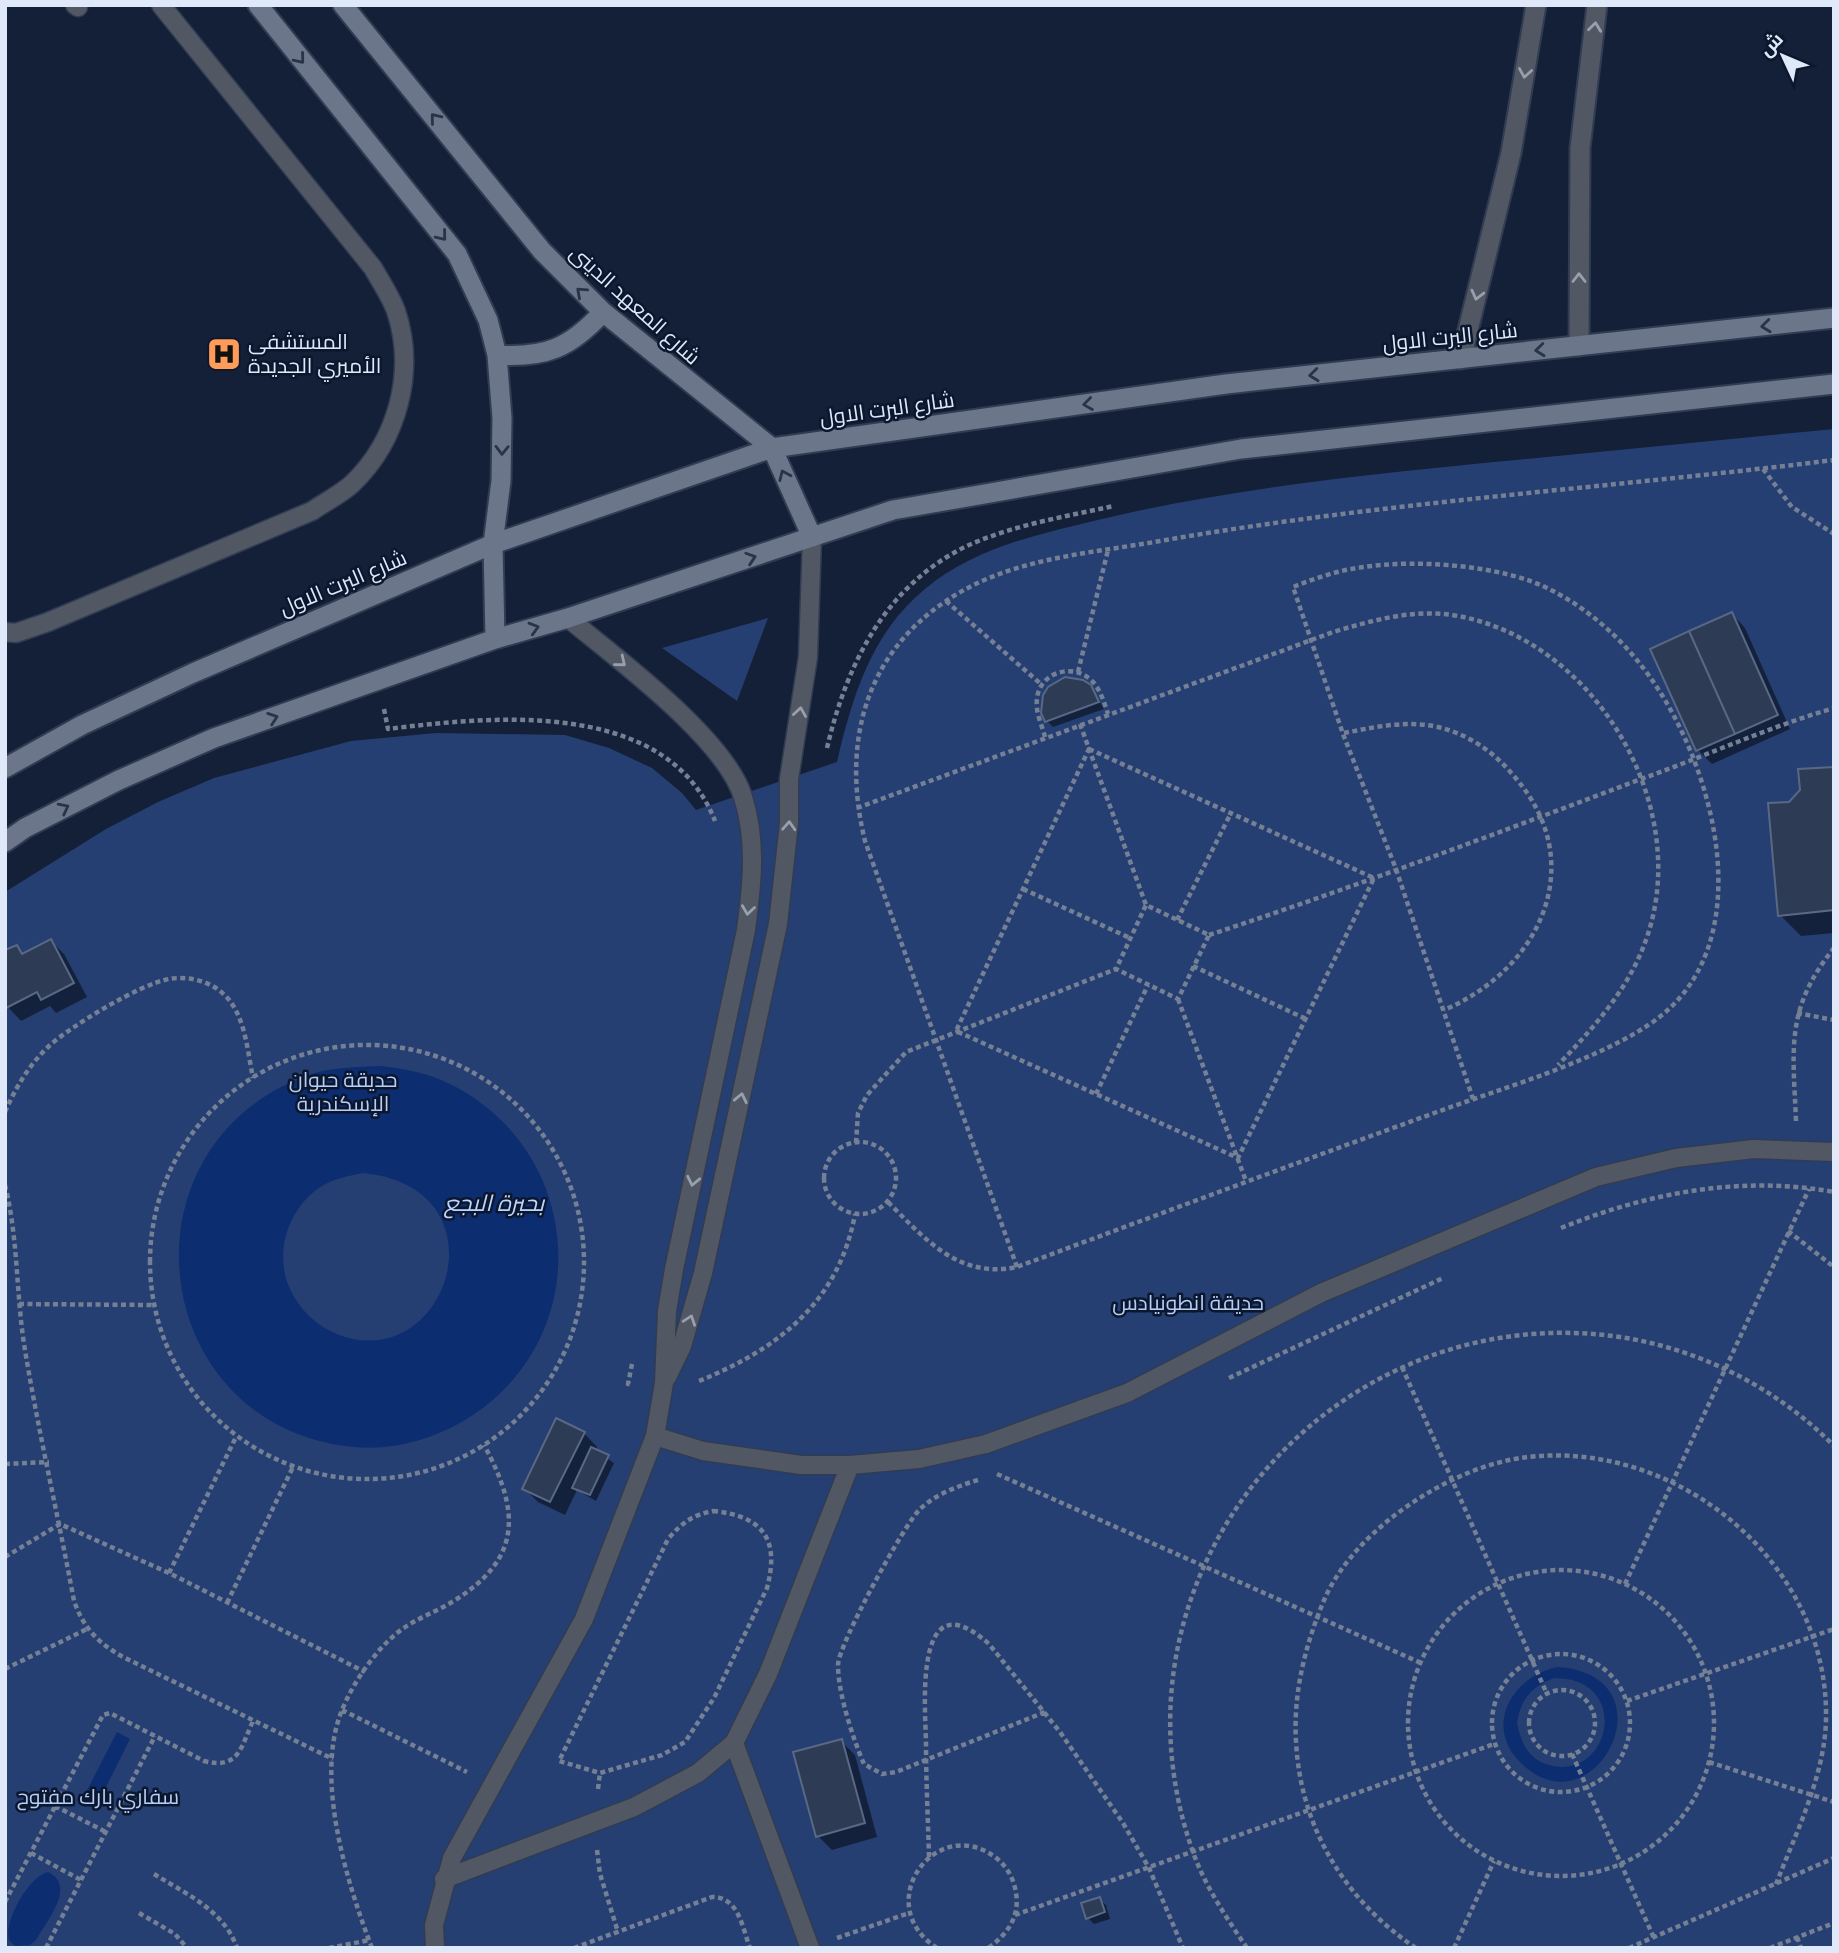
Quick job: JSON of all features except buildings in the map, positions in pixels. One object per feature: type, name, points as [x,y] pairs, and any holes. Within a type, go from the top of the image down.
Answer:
[{"type":"main road","points":[[258,5],[457,254],[484,309],[497,355],[502,418],[501,481],[493,544],[495,639]]},
{"type":"main road","name":"شارع المعهد الدينى","points":[[343,5],[542,251],[603,312],[772,448],[812,537]]},
{"type":"main road","points":[[497,355],[527,357],[556,349],[582,335],[603,312]]},
{"type":"main road","name":"شارع البرت الاول","points":[[5,768],[82,725],[193,673],[493,544],[772,448],[1226,384],[1834,318]]},
{"type":"main road","points":[[5,842],[119,780],[202,744],[495,639],[568,618],[892,510],[1241,449],[1834,384]]},
{"type":"street","points":[[1461,359],[1511,153],[1536,5]]},
{"type":"street","points":[[1579,346],[1580,148],[1597,5]]},
{"type":"lane","points":[[5,632],[16,633],[48,622],[312,511],[352,484],[382,448],[400,404],[405,357],[396,310],[373,268],[161,5]]},
{"type":"lane","points":[[664,1383],[682,1346],[703,1273],[778,924],[786,859],[789,779],[810,630],[812,537]]},
{"type":"lane","points":[[435,1948],[434,1925],[444,1879],[452,1858],[584,1619],[655,1436],[664,1383],[667,1311],[674,1269],[746,930],[753,859],[742,794],[732,774],[697,731],[654,688],[568,618]]},
{"type":"lane","points":[[753,859],[786,859]]},
{"type":"lane","points":[[655,1436],[703,1451],[751,1460],[801,1465],[850,1465],[919,1459],[986,1444],[1127,1393],[1321,1293],[1596,1177],[1676,1158],[1754,1149],[1834,1152]]},
{"type":"lane","points":[[444,1879],[634,1807],[690,1778],[734,1743],[768,1674],[850,1465]]},
{"type":"lane","points":[[734,1743],[810,1947]]},
{"type":"path","points":[[1017,1267],[865,841],[857,808],[855,755],[870,695],[900,642],[946,601],[980,581],[1012,569],[1108,550],[1226,529],[1495,495],[1834,460]]},
{"type":"path","points":[[1763,469],[1792,507],[1834,534]]},
{"type":"path","points":[[825,756],[851,668],[868,636],[889,607],[914,581],[969,545],[999,533],[1123,504]]},
{"type":"path","points":[[1078,672],[1108,550]]},
{"type":"path","points":[[888,1202],[952,1258],[985,1271],[1017,1267],[1473,1099],[1630,1038],[1671,1008],[1693,978],[1709,946],[1716,915],[1719,874],[1716,842],[1693,760],[1658,690],[1637,660],[1603,624],[1546,587],[1483,570],[1419,565],[1389,564],[1338,571],[1293,587],[1343,734],[1396,869],[1473,1099]]},
{"type":"path","points":[[946,601],[1042,685]]},
{"type":"path","points":[[857,808],[1080,724],[1376,620],[1405,614],[1456,616],[1508,632],[1537,647],[1587,691],[1613,725],[1642,779],[1657,844],[1658,886],[1652,920],[1630,978],[1614,1002],[1555,1068]]},
{"type":"path","points":[[1045,737],[1037,699],[1042,685],[1056,673],[1078,672],[1094,682],[1108,714]]},
{"type":"path","points":[[378,681],[388,729],[470,719],[519,718],[591,728],[627,738],[651,750],[693,784],[709,806]]},
{"type":"path","points":[[1080,724],[1146,905],[1209,935],[1540,817],[1787,722],[1834,708]]},
{"type":"path","points":[[1343,734],[1408,723],[1439,727],[1461,735],[1497,757],[1508,768],[1529,794],[1540,817],[1550,852],[1551,877],[1544,914],[1532,940],[1498,979],[1471,998],[1444,1010]]},
{"type":"path","points":[[1090,749],[1374,878]]},
{"type":"path","points":[[956,1031],[1090,749]]},
{"type":"path","points":[[1177,920],[1231,813]]},
{"type":"path","points":[[1238,1158],[1374,878]]},
{"type":"path","points":[[1023,889],[1130,938]]},
{"type":"path","points":[[856,1143],[858,1113],[879,1078],[906,1052],[934,1038],[1116,969],[1146,905]]},
{"type":"path","points":[[1178,999],[1209,935]]},
{"type":"path","points":[[1798,1150],[1792,1040],[1797,1013],[1811,980],[1834,948]]},
{"type":"path","points":[[1193,967],[1306,1019]]},
{"type":"path","points":[[1116,969],[1178,999],[1246,1181]]},
{"type":"path","points":[[5,1112],[31,1066],[62,1035],[151,984],[170,978],[189,978],[207,983],[230,1002],[238,1014],[253,1078]]},
{"type":"path","points":[[1096,1094],[1148,985]]},
{"type":"path","points":[[1797,1013],[1834,1020]]},
{"type":"path","points":[[956,1031],[1238,1158]]},
{"type":"path","points":[[338,1047],[392,1048],[435,1056],[465,1068],[518,1106],[539,1130],[557,1157],[571,1187],[579,1218],[583,1283],[577,1315],[567,1346],[533,1402],[484,1445],[423,1472],[391,1478],[357,1479],[293,1466],[236,1437],[192,1391],[175,1364],[154,1305],[151,1241],[167,1179],[200,1125],[222,1101],[253,1078],[286,1062],[338,1047]]},
{"type":"path","points":[[856,1143],[877,1146],[893,1162],[896,1184],[888,1202],[867,1214],[844,1211],[828,1195],[825,1172],[828,1161],[845,1146],[856,1143]]},
{"type":"path","points":[[5,1185],[15,1237],[19,1304],[31,1383],[49,1462],[74,1601],[87,1629],[104,1646],[125,1658],[333,1759]]},
{"type":"path","points":[[1554,1231],[1634,1204],[1703,1188],[1774,1186],[1834,1192]]},
{"type":"path","points":[[1625,1584],[1675,1482],[1724,1369],[1809,1189]]},
{"type":"path","points":[[1788,1231],[1834,1267]]},
{"type":"path","points":[[1227,1378],[1453,1273]]},
{"type":"path","points":[[19,1304],[154,1305]]},
{"type":"path","points":[[1247,1948],[1210,1891],[1193,1852],[1177,1784],[1170,1713],[1178,1648],[1203,1567],[1228,1518],[1275,1457],[1334,1405],[1367,1384],[1402,1367],[1480,1342],[1520,1335],[1560,1333],[1641,1340],[1680,1351],[1724,1369],[1756,1385],[1791,1409],[1834,1446]]},
{"type":"path","points":[[1402,1367],[1547,1694]]},
{"type":"path","points":[[169,1573],[236,1437]]},
{"type":"path","points":[[372,1948],[342,1853],[332,1803],[333,1759],[342,1710],[377,1652],[398,1632],[468,1592],[497,1562],[507,1534],[509,1506],[506,1488],[484,1445]]},
{"type":"path","points":[[1416,1948],[1381,1921],[1345,1882],[1307,1812],[1297,1767],[1295,1725],[1303,1665],[1326,1596],[1340,1574],[1378,1530],[1402,1509],[1452,1479],[1491,1464],[1527,1457],[1563,1455],[1638,1468],[1675,1482],[1734,1520],[1772,1559],[1801,1608],[1820,1661],[1826,1722],[1809,1795],[1776,1884]]},
{"type":"path","points":[[6,1464],[49,1462]]},
{"type":"path","points":[[227,1603],[293,1466]]},
{"type":"path","points":[[1009,1469],[942,1494],[912,1518],[845,1635],[838,1662],[839,1684],[864,1764],[882,1774],[926,1760],[1045,1712]]},
{"type":"path","points":[[997,1474],[1421,1664]]},
{"type":"path","points":[[722,1511],[745,1516],[759,1527],[773,1550],[767,1588],[714,1698],[685,1742],[662,1755],[600,1773],[559,1761],[620,1638],[668,1539],[681,1524],[695,1515],[722,1511]]},
{"type":"path","points":[[60,1524],[169,1573],[365,1672]]},
{"type":"path","points":[[5,1557],[60,1524]]},
{"type":"path","points":[[1562,1571],[1601,1575],[1625,1584],[1647,1596],[1683,1630],[1707,1674],[1714,1718],[1709,1762],[1686,1812],[1667,1833],[1622,1863],[1601,1871],[1557,1876],[1536,1874],[1494,1861],[1473,1848],[1447,1825],[1426,1795],[1416,1773],[1410,1746],[1409,1718],[1412,1690],[1421,1664],[1445,1625],[1461,1608],[1499,1584],[1524,1575],[1562,1571]]},
{"type":"path","points":[[929,1857],[927,1659],[935,1637],[948,1625],[966,1626],[977,1633],[1003,1660],[1098,1784],[1149,1868],[1182,1948]]},
{"type":"path","points":[[5,1669],[87,1629]]},
{"type":"path","points":[[1627,1701],[1834,1629]]},
{"type":"path","points":[[1571,1654],[1589,1659],[1606,1670],[1619,1684],[1627,1701],[1630,1722],[1628,1742],[1619,1761],[1605,1776],[1588,1787],[1550,1792],[1532,1787],[1515,1776],[1502,1761],[1494,1744],[1490,1724],[1498,1695],[1515,1670],[1532,1659],[1571,1654]]},
{"type":"path","points":[[1560,1690],[1573,1692],[1585,1699],[1592,1710],[1595,1723],[1592,1736],[1584,1747],[1572,1754],[1548,1754],[1531,1736],[1528,1724],[1531,1712],[1537,1701],[1547,1694],[1560,1690]]},
{"type":"path","points":[[342,1710],[493,1785]]},
{"type":"path","points":[[5,1902],[103,1714],[110,1713],[204,1761],[225,1763],[237,1755],[253,1721]]},
{"type":"path","points":[[46,1948],[155,1736]]},
{"type":"path","points":[[1015,1915],[1494,1744]]},
{"type":"path","points":[[1572,1754],[1654,1938]]},
{"type":"path","points":[[1709,1762],[1834,1802]]},
{"type":"path","points":[[55,1806],[106,1832]]},
{"type":"path","points":[[937,1948],[915,1928],[909,1913],[911,1882],[929,1857],[957,1846],[986,1851],[1009,1871],[1017,1900],[1015,1915],[1009,1929],[988,1948]]},
{"type":"path","points":[[31,1853],[81,1880]]},
{"type":"path","points":[[1629,1948],[1834,1858]]},
{"type":"path","points":[[1454,1948],[1494,1861]]},
{"type":"path","points":[[154,1874],[214,1912],[227,1926],[237,1948]]},
{"type":"path","points":[[574,1948],[712,1897],[728,1900],[734,1905],[750,1948]]},
{"type":"path","points":[[139,1913],[174,1934],[187,1948]]},
{"type":"path","points":[[810,1947],[909,1913]]},
{"type":"path","points":[[1770,1948],[1834,1923]]},
{"type":"path","points":[[1797,1937],[1801,1948]]},
{"type":"path","points":[[329,1948],[370,1940]]},
{"type":"green space","name":"حديقة انطونيادس","points":[[1834,429],[1834,1948],[5,1948],[5,892],[106,829],[158,802],[214,778],[351,741],[436,733],[565,735],[609,748],[652,768],[682,793],[696,810],[837,762],[849,714],[866,668],[877,646],[906,606],[925,589],[965,562],[1009,544],[1055,530],[1197,499],[1292,485],[1436,468]]},
{"type":"green space","points":[[768,618],[737,701],[662,648]]},
{"type":"water","name":"بحيرة البجع","points":[[381,1066],[442,1080],[494,1114],[527,1152],[548,1196],[558,1243],[555,1291],[540,1338],[513,1380],[460,1423],[416,1441],[369,1448],[353,1447],[284,1428],[231,1390],[197,1338],[180,1279],[183,1217],[204,1159],[246,1110],[318,1072]],"holes":[[[363,1173],[408,1186],[436,1210],[448,1241],[447,1274],[433,1305],[410,1329],[378,1340],[339,1335],[323,1327],[299,1304],[285,1275],[284,1246],[293,1218],[310,1195],[327,1183],[342,1178]]]},
{"type":"water","points":[[1558,1667],[1594,1677],[1613,1696],[1617,1721],[1611,1746],[1595,1767],[1573,1780],[1547,1779],[1519,1761],[1509,1746],[1504,1731],[1504,1717],[1517,1690],[1543,1672]],"holes":[[[1554,1678],[1579,1683],[1596,1695],[1604,1711],[1604,1729],[1598,1746],[1585,1760],[1568,1767],[1539,1761],[1526,1748],[1517,1723],[1524,1701],[1539,1685]]]},
{"type":"water","points":[[117,1732],[130,1739],[95,1809],[81,1802]]},
{"type":"water","points":[[48,1872],[56,1878],[60,1886],[57,1904],[36,1940],[30,1945],[15,1946],[9,1940],[8,1932],[14,1912],[33,1882]]},
{"type":"place","name":"المستشفى الأميري الجديدة","points":[[224,354]]},
{"type":"park label","name":"حديقة حيوان الإسكندرية","points":[[343,1092]]},
{"type":"park label","name":"سفاري بارك مفتوح","points":[[98,1797]]}]
